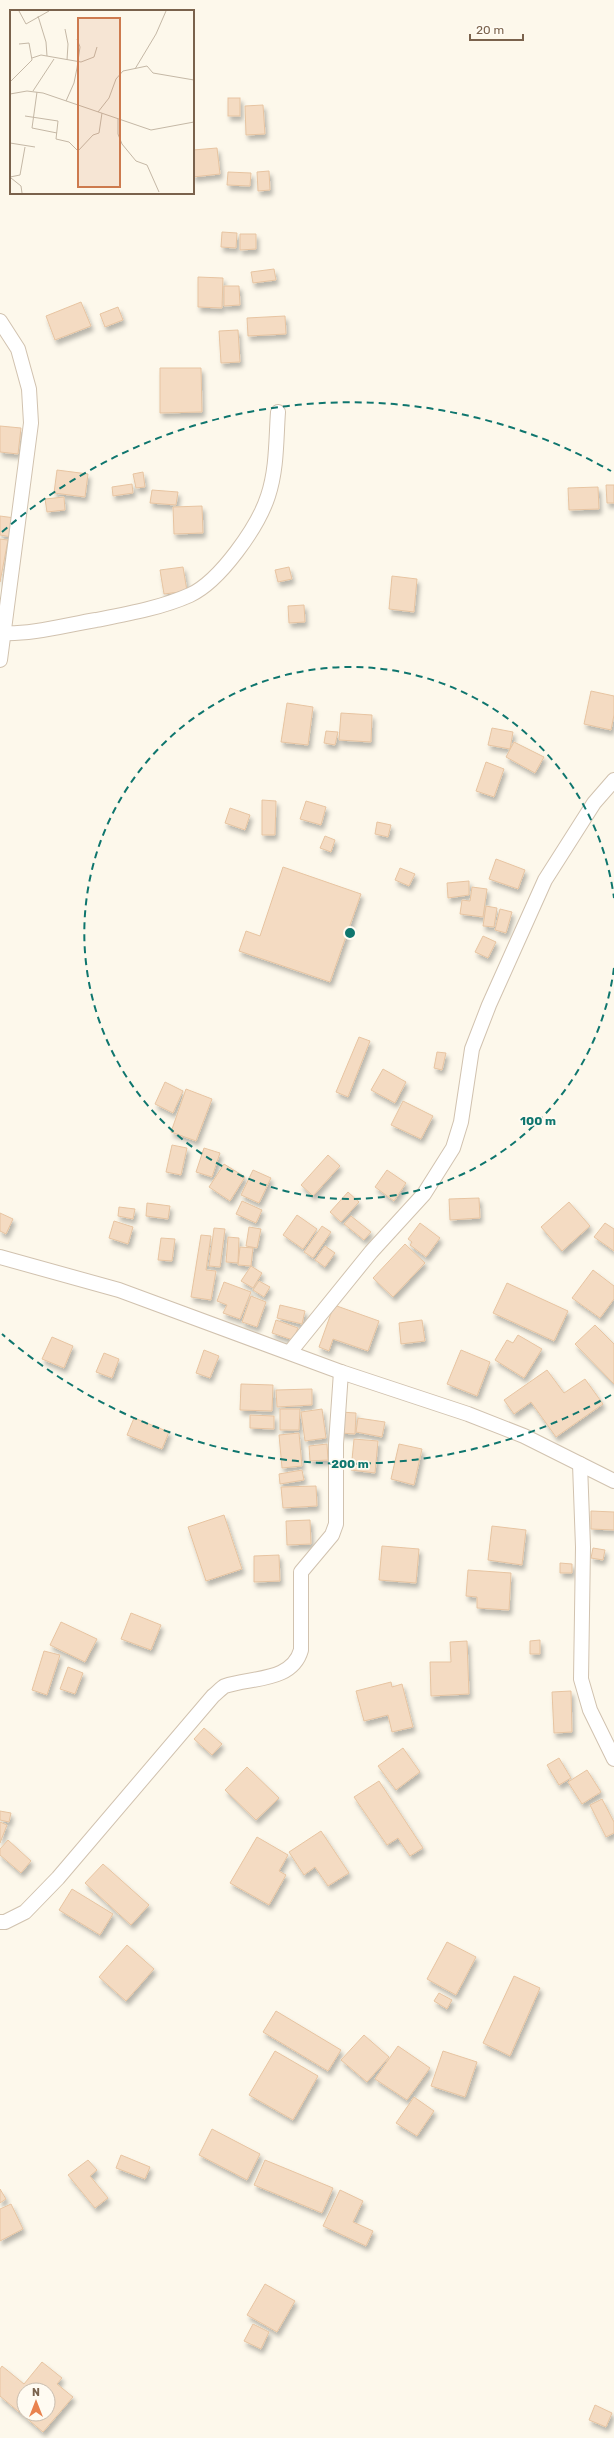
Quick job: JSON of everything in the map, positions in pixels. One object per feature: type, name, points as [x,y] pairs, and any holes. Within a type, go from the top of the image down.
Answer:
[{"type":"street","points":[[0,320],[18,349],[29,389],[31,423],[2,633],[0,660]]},
{"type":"street","points":[[2,633],[48,629],[136,612],[191,594],[228,566],[247,536],[268,497],[276,461],[278,412]]},
{"type":"street","points":[[290,1352],[371,1252],[424,1194],[453,1148],[461,1122],[472,1049],[489,1005],[545,880],[594,803],[614,780]]},
{"type":"street","points":[[0,1257],[119,1290],[341,1372],[517,1433],[614,1481]]},
{"type":"street","points":[[0,1922],[5,1922],[25,1912],[58,1878],[213,1696],[224,1686],[282,1673],[298,1660],[301,1650],[299,1584],[301,1572],[332,1535],[336,1524],[336,1444],[341,1372]]},
{"type":"street","points":[[580,1464],[583,1547],[581,1679],[590,1710],[614,1759]]},
{"type":"building","points":[[228,98],[240,98],[240,116],[228,116]]},
{"type":"building","points":[[263,105],[265,134],[246,135],[245,106]]},
{"type":"building","points":[[217,148],[220,174],[194,177],[194,150]]},
{"type":"building","points":[[269,171],[270,190],[258,191],[257,172]]},
{"type":"building","points":[[228,172],[251,173],[250,186],[227,185]]},
{"type":"building","points":[[222,232],[237,233],[236,248],[221,247]]},
{"type":"building","points":[[240,234],[256,234],[256,249],[240,250]]},
{"type":"building","points":[[274,269],[276,280],[253,283],[251,272]]},
{"type":"building","points":[[198,277],[223,278],[222,308],[198,307]]},
{"type":"building","points":[[224,286],[239,286],[240,305],[224,306]]},
{"type":"building","points":[[81,302],[91,326],[55,340],[46,316]]},
{"type":"building","points":[[118,307],[123,320],[105,327],[100,314]]},
{"type":"building","points":[[285,316],[286,334],[248,336],[247,318]]},
{"type":"building","points":[[238,330],[240,362],[221,363],[219,331]]},
{"type":"building","points":[[160,368],[201,368],[202,412],[160,413]]},
{"type":"building","points":[[0,426],[21,428],[18,454],[0,452]]},
{"type":"building","points":[[57,470],[88,474],[85,497],[54,493]]},
{"type":"building","points":[[143,472],[145,487],[136,488],[133,474]]},
{"type":"building","points":[[132,484],[133,493],[113,496],[112,487]]},
{"type":"building","points":[[606,485],[614,485],[614,503],[607,503]]},
{"type":"building","points":[[598,487],[599,509],[569,510],[568,488]]},
{"type":"building","points":[[152,490],[178,492],[176,505],[150,503]]},
{"type":"building","points":[[64,497],[65,510],[47,512],[45,499]]},
{"type":"building","points":[[202,506],[203,533],[174,534],[173,507]]},
{"type":"building","points":[[0,516],[15,518],[12,537],[0,535]]},
{"type":"building","points":[[0,539],[8,540],[0,582]]},
{"type":"building","points":[[183,567],[187,591],[164,594],[160,570]]},
{"type":"building","points":[[289,567],[292,579],[278,582],[275,570]]},
{"type":"building","points":[[392,576],[417,579],[414,612],[389,609]]},
{"type":"building","points":[[304,605],[305,622],[289,623],[288,606]]},
{"type":"building","points":[[591,691],[614,696],[614,715],[611,730],[584,724]]},
{"type":"building","points":[[287,703],[313,707],[308,745],[281,742]]},
{"type":"building","points":[[341,713],[372,715],[371,742],[339,740]]},
{"type":"building","points":[[492,728],[513,732],[510,749],[488,745]]},
{"type":"building","points":[[326,731],[338,732],[335,745],[324,743]]},
{"type":"building","points":[[514,742],[544,757],[535,773],[506,757]]},
{"type":"building","points":[[486,762],[504,769],[494,797],[476,791]]},
{"type":"building","points":[[262,800],[276,801],[275,835],[262,835]]},
{"type":"building","points":[[306,801],[326,807],[321,825],[300,819]]},
{"type":"building","points":[[230,808],[250,815],[245,830],[225,823]]},
{"type":"building","points":[[377,822],[391,825],[388,837],[375,834]]},
{"type":"building","points":[[325,836],[335,840],[331,852],[320,848]]},
{"type":"building","points":[[496,859],[525,870],[518,889],[489,879]]},
{"type":"building","points":[[283,867],[361,894],[330,982],[239,951],[246,931],[260,936]]},
{"type":"building","points":[[400,868],[415,874],[409,886],[395,880]]},
{"type":"building","points":[[469,881],[469,895],[448,898],[447,883]]},
{"type":"building","points":[[472,887],[487,889],[483,917],[460,914],[462,900],[470,901]]},
{"type":"building","points":[[486,906],[497,908],[494,927],[483,926]]},
{"type":"building","points":[[500,909],[512,912],[506,933],[495,930]]},
{"type":"building","points":[[483,936],[496,942],[488,958],[475,952]]},
{"type":"building","points":[[359,1037],[370,1041],[348,1097],[336,1092]]},
{"type":"building","points":[[437,1052],[446,1053],[442,1070],[434,1068]]},
{"type":"building","points":[[383,1069],[406,1082],[395,1103],[371,1090]]},
{"type":"building","points":[[165,1082],[183,1091],[173,1113],[155,1104]]},
{"type":"building","points":[[186,1089],[212,1099],[196,1141],[171,1132]]},
{"type":"building","points":[[403,1101],[433,1116],[421,1139],[391,1125]]},
{"type":"building","points":[[172,1145],[187,1148],[181,1175],[166,1172]]},
{"type":"building","points":[[204,1148],[220,1153],[212,1177],[196,1172]]},
{"type":"building","points":[[328,1155],[340,1166],[313,1196],[301,1185]]},
{"type":"building","points":[[224,1164],[245,1177],[230,1201],[209,1187]]},
{"type":"building","points":[[253,1170],[271,1178],[259,1203],[241,1195]]},
{"type":"building","points":[[387,1170],[406,1183],[394,1201],[375,1187]]},
{"type":"building","points":[[348,1192],[359,1202],[341,1222],[330,1212]]},
{"type":"building","points":[[479,1198],[480,1218],[450,1220],[449,1199]]},
{"type":"building","points":[[242,1201],[262,1210],[256,1223],[236,1214]]},
{"type":"building","points":[[569,1202],[590,1226],[562,1251],[541,1227]]},
{"type":"building","points":[[147,1203],[170,1206],[168,1219],[146,1216]]},
{"type":"building","points":[[119,1207],[135,1209],[133,1219],[118,1216]]},
{"type":"building","points":[[0,1213],[13,1219],[6,1234],[0,1231]]},
{"type":"building","points":[[297,1215],[317,1229],[303,1249],[283,1235]]},
{"type":"building","points":[[351,1216],[371,1232],[364,1240],[344,1224]]},
{"type":"building","points":[[114,1221],[133,1227],[128,1244],[109,1238]]},
{"type":"building","points":[[420,1223],[440,1238],[426,1257],[410,1245],[412,1242],[408,1239]]},
{"type":"building","points":[[605,1223],[614,1229],[614,1251],[594,1237]]},
{"type":"building","points":[[322,1226],[331,1232],[313,1258],[304,1252]]},
{"type":"building","points":[[249,1227],[261,1229],[257,1248],[246,1246]]},
{"type":"building","points":[[214,1228],[225,1229],[220,1267],[209,1266]]},
{"type":"building","points":[[201,1235],[211,1236],[206,1270],[216,1271],[211,1300],[191,1297]]},
{"type":"building","points":[[228,1237],[239,1238],[238,1263],[226,1262]]},
{"type":"building","points":[[161,1238],[175,1239],[172,1261],[158,1260]]},
{"type":"building","points":[[405,1244],[425,1263],[393,1297],[373,1278]]},
{"type":"building","points":[[325,1246],[335,1253],[325,1267],[315,1260]]},
{"type":"building","points":[[240,1247],[253,1248],[251,1266],[238,1265]]},
{"type":"building","points":[[251,1266],[262,1273],[253,1288],[241,1281]]},
{"type":"building","points":[[593,1270],[614,1286],[614,1299],[600,1318],[572,1298]]},
{"type":"building","points":[[259,1281],[270,1287],[264,1297],[253,1290]]},
{"type":"building","points":[[224,1282],[251,1292],[240,1319],[223,1313],[227,1305],[217,1301]]},
{"type":"building","points":[[507,1283],[568,1311],[554,1341],[493,1313]]},
{"type":"building","points":[[251,1296],[266,1302],[257,1327],[242,1322]]},
{"type":"building","points":[[280,1305],[305,1311],[302,1324],[277,1318]]},
{"type":"building","points":[[334,1305],[379,1321],[368,1351],[333,1339],[329,1351],[319,1347]]},
{"type":"building","points":[[276,1320],[298,1328],[293,1340],[272,1333]]},
{"type":"building","points":[[422,1320],[425,1341],[401,1344],[399,1323]]},
{"type":"building","points":[[595,1325],[614,1344],[614,1384],[575,1344]]},
{"type":"building","points":[[518,1335],[542,1349],[524,1378],[495,1360],[507,1340],[513,1343]]},
{"type":"building","points":[[52,1337],[73,1346],[64,1368],[42,1359]]},
{"type":"building","points":[[204,1350],[219,1356],[210,1378],[196,1373]]},
{"type":"building","points":[[461,1350],[490,1362],[477,1396],[447,1384]]},
{"type":"building","points":[[104,1353],[119,1359],[112,1378],[96,1372]]},
{"type":"building","points":[[547,1370],[564,1393],[585,1379],[603,1404],[556,1437],[531,1402],[514,1414],[504,1400]]},
{"type":"building","points":[[241,1384],[273,1385],[272,1411],[240,1410]]},
{"type":"building","points":[[312,1389],[312,1405],[277,1407],[276,1390]]},
{"type":"building","points":[[280,1409],[300,1409],[299,1430],[280,1430]]},
{"type":"building","points":[[322,1409],[326,1438],[305,1441],[301,1412]]},
{"type":"building","points":[[341,1412],[356,1413],[355,1434],[340,1433]]},
{"type":"building","points":[[250,1415],[274,1416],[274,1429],[250,1428]]},
{"type":"building","points":[[134,1418],[169,1432],[162,1449],[127,1435]]},
{"type":"building","points":[[358,1418],[385,1422],[382,1437],[356,1432]]},
{"type":"building","points":[[299,1433],[302,1466],[282,1468],[279,1435]]},
{"type":"building","points":[[354,1439],[378,1441],[375,1473],[351,1470]]},
{"type":"building","points":[[327,1444],[328,1460],[310,1461],[309,1446]]},
{"type":"building","points":[[399,1444],[422,1449],[414,1485],[391,1479]]},
{"type":"building","points":[[302,1470],[304,1480],[280,1484],[279,1474]]},
{"type":"building","points":[[316,1486],[317,1506],[283,1508],[281,1487]]},
{"type":"building","points":[[591,1511],[614,1512],[614,1530],[591,1529]]},
{"type":"building","points":[[224,1515],[242,1569],[206,1581],[188,1527]]},
{"type":"building","points":[[310,1520],[311,1544],[287,1545],[286,1521]]},
{"type":"building","points":[[492,1526],[526,1530],[522,1565],[488,1560]]},
{"type":"building","points":[[382,1546],[419,1549],[416,1583],[379,1580]]},
{"type":"building","points":[[593,1548],[605,1550],[603,1560],[591,1558]]},
{"type":"building","points":[[279,1555],[280,1581],[254,1582],[254,1556]]},
{"type":"building","points":[[560,1563],[572,1564],[572,1573],[560,1573]]},
{"type":"building","points":[[468,1570],[511,1573],[509,1610],[477,1608],[477,1597],[466,1596]]},
{"type":"building","points":[[131,1613],[161,1625],[151,1650],[121,1639]]},
{"type":"building","points":[[61,1622],[97,1639],[85,1662],[50,1645]]},
{"type":"building","points":[[540,1640],[540,1654],[530,1654],[530,1641]]},
{"type":"building","points":[[467,1641],[469,1694],[431,1696],[430,1662],[451,1662],[450,1642]]},
{"type":"building","points":[[44,1651],[60,1655],[47,1695],[32,1690]]},
{"type":"building","points":[[68,1667],[83,1673],[75,1694],[60,1689]]},
{"type":"building","points":[[391,1682],[392,1687],[402,1684],[413,1727],[392,1732],[388,1715],[364,1721],[356,1691]]},
{"type":"building","points":[[571,1691],[572,1732],[554,1733],[552,1692]]},
{"type":"building","points":[[204,1728],[222,1744],[212,1755],[194,1739]]},
{"type":"building","points":[[403,1748],[420,1772],[396,1790],[378,1766]]},
{"type":"building","points":[[559,1758],[571,1778],[559,1785],[547,1765]]},
{"type":"building","points":[[247,1767],[279,1798],[256,1820],[225,1790]]},
{"type":"building","points":[[587,1770],[601,1792],[582,1804],[568,1782]]},
{"type":"building","points":[[379,1781],[423,1848],[410,1856],[398,1838],[387,1845],[354,1797]]},
{"type":"building","points":[[602,1799],[614,1822],[614,1833],[606,1837],[590,1805]]},
{"type":"building","points":[[0,1811],[11,1813],[9,1822],[0,1820]]},
{"type":"building","points":[[0,1822],[7,1825],[0,1843]]},
{"type":"building","points":[[321,1831],[349,1873],[328,1886],[315,1867],[304,1875],[289,1852]]},
{"type":"building","points":[[257,1837],[288,1855],[279,1871],[286,1875],[269,1905],[230,1883]]},
{"type":"building","points":[[8,1840],[31,1861],[21,1873],[0,1855],[0,1849]]},
{"type":"building","points":[[103,1864],[149,1905],[131,1925],[85,1883]]},
{"type":"building","points":[[72,1889],[113,1914],[100,1935],[59,1910]]},
{"type":"building","points":[[447,1942],[476,1957],[456,1995],[427,1979]]},
{"type":"building","points":[[127,1945],[154,1969],[126,2001],[99,1977]]},
{"type":"building","points":[[514,1976],[540,1988],[510,2056],[483,2043]]},
{"type":"building","points":[[439,1993],[452,2000],[447,2009],[434,2001]]},
{"type":"building","points":[[276,2011],[341,2050],[328,2071],[263,2032]]},
{"type":"building","points":[[364,2035],[389,2057],[367,2082],[341,2060]]},
{"type":"building","points":[[398,2046],[430,2068],[407,2100],[375,2079]]},
{"type":"building","points":[[275,2051],[318,2076],[293,2120],[249,2095]]},
{"type":"building","points":[[443,2051],[477,2062],[465,2097],[431,2086]]},
{"type":"building","points":[[414,2097],[434,2111],[417,2136],[396,2123]]},
{"type":"building","points":[[212,2129],[260,2154],[247,2180],[199,2155]]},
{"type":"building","points":[[121,2155],[150,2167],[145,2179],[116,2168]]},
{"type":"building","points":[[88,2160],[97,2170],[90,2176],[108,2198],[95,2208],[68,2175]]},
{"type":"building","points":[[265,2160],[333,2188],[322,2213],[254,2185]]},
{"type":"building","points":[[0,2189],[6,2199],[0,2203]]},
{"type":"building","points":[[340,2190],[363,2201],[353,2222],[373,2231],[366,2246],[323,2226]]},
{"type":"building","points":[[11,2204],[23,2229],[0,2241],[0,2209]]},
{"type":"building","points":[[265,2284],[295,2301],[277,2332],[247,2315]]},
{"type":"building","points":[[253,2324],[269,2332],[261,2349],[244,2341]]},
{"type":"building","points":[[42,2362],[62,2378],[57,2384],[73,2397],[56,2417],[56,2382],[26,2382]]},
{"type":"building","points":[[2,2366],[22,2382],[16,2382],[16,2409],[0,2396],[0,2369]]},
{"type":"building","points":[[595,2405],[612,2413],[606,2427],[589,2420]]},
{"type":"building","points":[[31,2422],[52,2422],[43,2432]]}]
